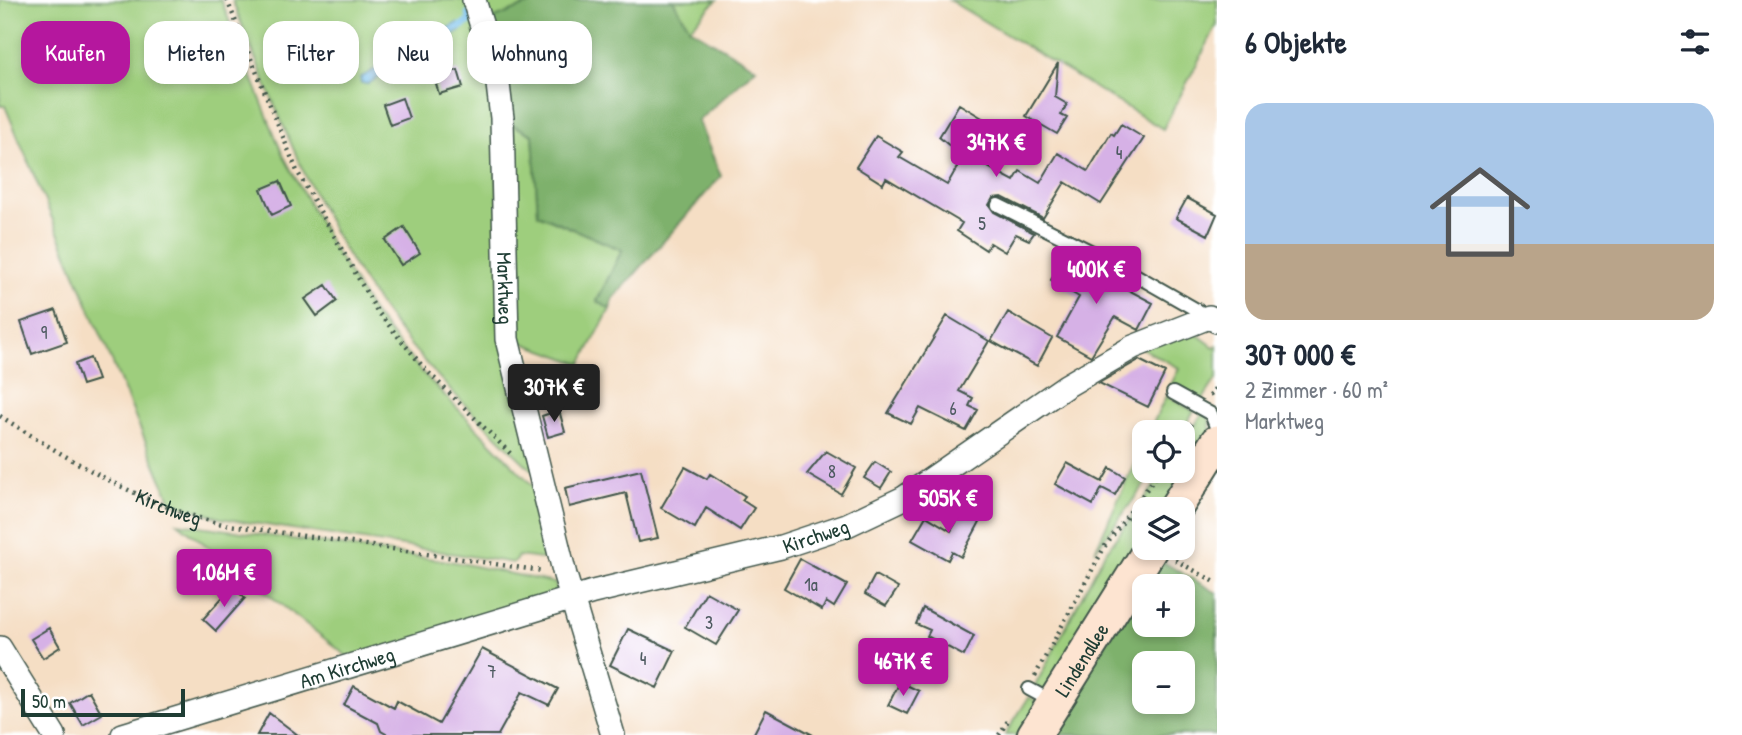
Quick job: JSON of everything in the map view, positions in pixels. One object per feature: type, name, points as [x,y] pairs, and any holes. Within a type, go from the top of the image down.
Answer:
[{"type":"street","name":"Marktweg","points":[[474,0],[497,76],[502,118],[507,339],[565,575],[613,735]]},
{"type":"street","name":"Kirchweg","points":[[572,600],[781,547],[847,525],[904,498],[1066,386],[1133,347],[1213,319]]},
{"type":"street","points":[[1183,497],[1217,442]]},
{"type":"street","name":"Lindenallee","points":[[1034,735],[1041,696],[1150,560]]},
{"type":"street","name":"Am Kirchweg","points":[[123,735],[572,600]]},
{"type":"street","points":[[0,648],[54,735]]},
{"type":"lane","points":[[998,205],[1116,264],[1213,319]]},
{"type":"lane","points":[[1173,393],[1211,414],[1217,429]]},
{"type":"path","points":[[227,0],[297,172],[377,311],[424,368],[516,459]]},
{"type":"path","name":"Kirchweg","points":[[0,416],[99,474],[183,514],[222,524],[451,555],[565,575]]},
{"type":"path","points":[[999,735],[1041,696],[1105,546],[1151,483]]},
{"type":"path","points":[[1174,560],[1217,583]]},
{"type":"green space","points":[[0,0],[221,0],[229,21],[144,21],[144,84],[249,84],[249,70],[282,153],[331,244],[375,316],[422,372],[539,492],[549,549],[541,559],[518,556],[514,563],[220,518],[171,502],[5,106],[0,106]]},
{"type":"green space","points":[[232,0],[468,0],[475,21],[467,21],[467,84],[492,84],[498,205],[537,475],[455,395],[381,307],[357,271],[316,197],[266,84],[359,84],[359,21],[263,21],[263,78],[249,42],[249,21],[240,21]]},
{"type":"green space","points":[[480,0],[540,0],[488,21]]},
{"type":"green space","points":[[540,0],[673,0],[690,28],[756,68],[698,121],[721,176],[613,299],[610,309],[597,301],[622,250],[538,214],[533,135],[509,123],[501,84],[592,84],[592,21],[488,21]]},
{"type":"green space","points":[[673,0],[717,0],[690,28]]},
{"type":"green space","points":[[949,0],[1217,0],[1217,25],[1163,129]]},
{"type":"green space","points":[[509,123],[533,135],[538,214],[622,250],[597,301],[610,309],[581,364],[515,340]]},
{"type":"green space","points":[[1190,329],[1214,347],[1217,345],[1217,378],[1201,402],[1170,387],[1179,368],[1141,348]]},
{"type":"green space","points":[[1166,396],[1194,411],[1188,420],[1155,420]]},
{"type":"green space","points":[[1202,414],[1209,417],[1211,433],[1195,459],[1195,425]]},
{"type":"green space","points":[[1132,469],[1132,483],[1146,483],[1136,497],[1132,497],[1132,502],[1095,551]]},
{"type":"green space","points":[[1156,483],[1181,483],[1172,497],[1146,497]]},
{"type":"green space","points":[[1132,516],[1133,560],[1045,692],[1035,686],[1103,556]]},
{"type":"green space","points":[[178,523],[455,562],[555,583],[559,598],[353,661]]},
{"type":"green space","points":[[1160,560],[1184,574],[1149,574]]},
{"type":"green space","points":[[1195,580],[1217,593],[1217,735],[1048,735],[1132,601],[1132,637],[1195,637]]},
{"type":"green space","points":[[1029,697],[1039,703],[1022,735],[1005,735]]},
{"type":"water","points":[[457,23],[461,30],[453,35],[453,25]]},
{"type":"water","points":[[373,71],[373,81],[367,84],[361,83],[360,78]]},
{"type":"building","points":[[1058,63],[1055,97],[1067,104],[1061,115],[1067,118],[1057,134],[1026,116]]},
{"type":"building","points":[[458,70],[463,87],[439,94],[436,84],[453,84],[453,71]]},
{"type":"building","points":[[402,98],[409,118],[390,125],[383,105]]},
{"type":"building","points":[[959,104],[994,125],[973,159],[1014,181],[1020,171],[1040,183],[1058,153],[1088,171],[1111,133],[1114,135],[1121,124],[1144,138],[1101,204],[1065,182],[1043,218],[1002,197],[993,198],[989,205],[994,212],[1034,233],[1029,240],[1016,234],[1005,252],[990,243],[986,250],[957,231],[962,223],[886,178],[883,184],[856,167],[876,136],[903,152],[899,157],[947,185],[963,157],[939,137]]},
{"type":"building","points":[[280,181],[291,206],[272,215],[261,189]]},
{"type":"building","points":[[1187,198],[1217,214],[1208,235],[1176,218]]},
{"type":"building","points":[[404,227],[420,253],[401,265],[385,240]]},
{"type":"building","points":[[1065,256],[1122,289],[1123,287],[1153,303],[1139,330],[1115,317],[1091,356],[1057,337],[1079,297],[1051,280]]},
{"type":"building","points":[[326,285],[337,301],[317,316],[305,299]]},
{"type":"building","points":[[56,310],[67,342],[32,354],[21,322]]},
{"type":"building","points":[[1008,312],[1052,338],[1037,366],[991,341]]},
{"type":"building","points":[[947,316],[989,341],[959,391],[973,398],[969,406],[978,410],[966,431],[920,408],[911,424],[888,413]]},
{"type":"building","points":[[90,358],[98,380],[82,385],[75,364]]},
{"type":"building","points":[[1139,360],[1165,373],[1148,407],[1099,383]]},
{"type":"building","points":[[559,410],[565,432],[548,437],[542,416]]},
{"type":"building","points":[[826,451],[856,468],[841,494],[807,474]]},
{"type":"building","points":[[875,462],[891,472],[881,488],[864,478]]},
{"type":"building","points":[[1067,463],[1102,482],[1110,468],[1125,477],[1115,495],[1102,488],[1093,505],[1055,484]]},
{"type":"building","points":[[685,467],[707,479],[710,474],[745,496],[742,500],[754,508],[740,530],[706,508],[695,528],[661,508]]},
{"type":"building","points":[[641,470],[658,538],[638,542],[626,493],[569,507],[565,488]]},
{"type":"building","points":[[964,508],[982,518],[961,557],[952,552],[948,560],[912,540],[926,516],[951,531]]},
{"type":"building","points":[[800,559],[847,585],[834,607],[826,602],[822,610],[784,588]]},
{"type":"building","points":[[875,575],[898,588],[886,606],[865,594]]},
{"type":"building","points":[[232,587],[245,598],[216,631],[203,619]]},
{"type":"building","points":[[706,592],[738,610],[716,645],[685,627]]},
{"type":"building","points":[[923,608],[974,636],[964,656],[927,636],[930,630],[916,624]]},
{"type":"building","points":[[49,628],[60,647],[43,658],[31,639]]},
{"type":"building","points":[[628,629],[675,651],[657,688],[610,665]]},
{"type":"building","points":[[482,649],[558,689],[549,705],[522,692],[498,735],[388,735],[381,731],[378,723],[344,705],[354,686],[394,708],[397,701],[439,724]]},
{"type":"building","points":[[900,682],[919,691],[907,714],[888,705]]},
{"type":"building","points":[[89,691],[102,714],[83,725],[70,703]]},
{"type":"building","points":[[766,710],[813,735],[753,735]]},
{"type":"building","points":[[269,713],[298,735],[257,735]]},
{"type":"waterway","points":[[460,27],[470,21],[469,13]]}]
